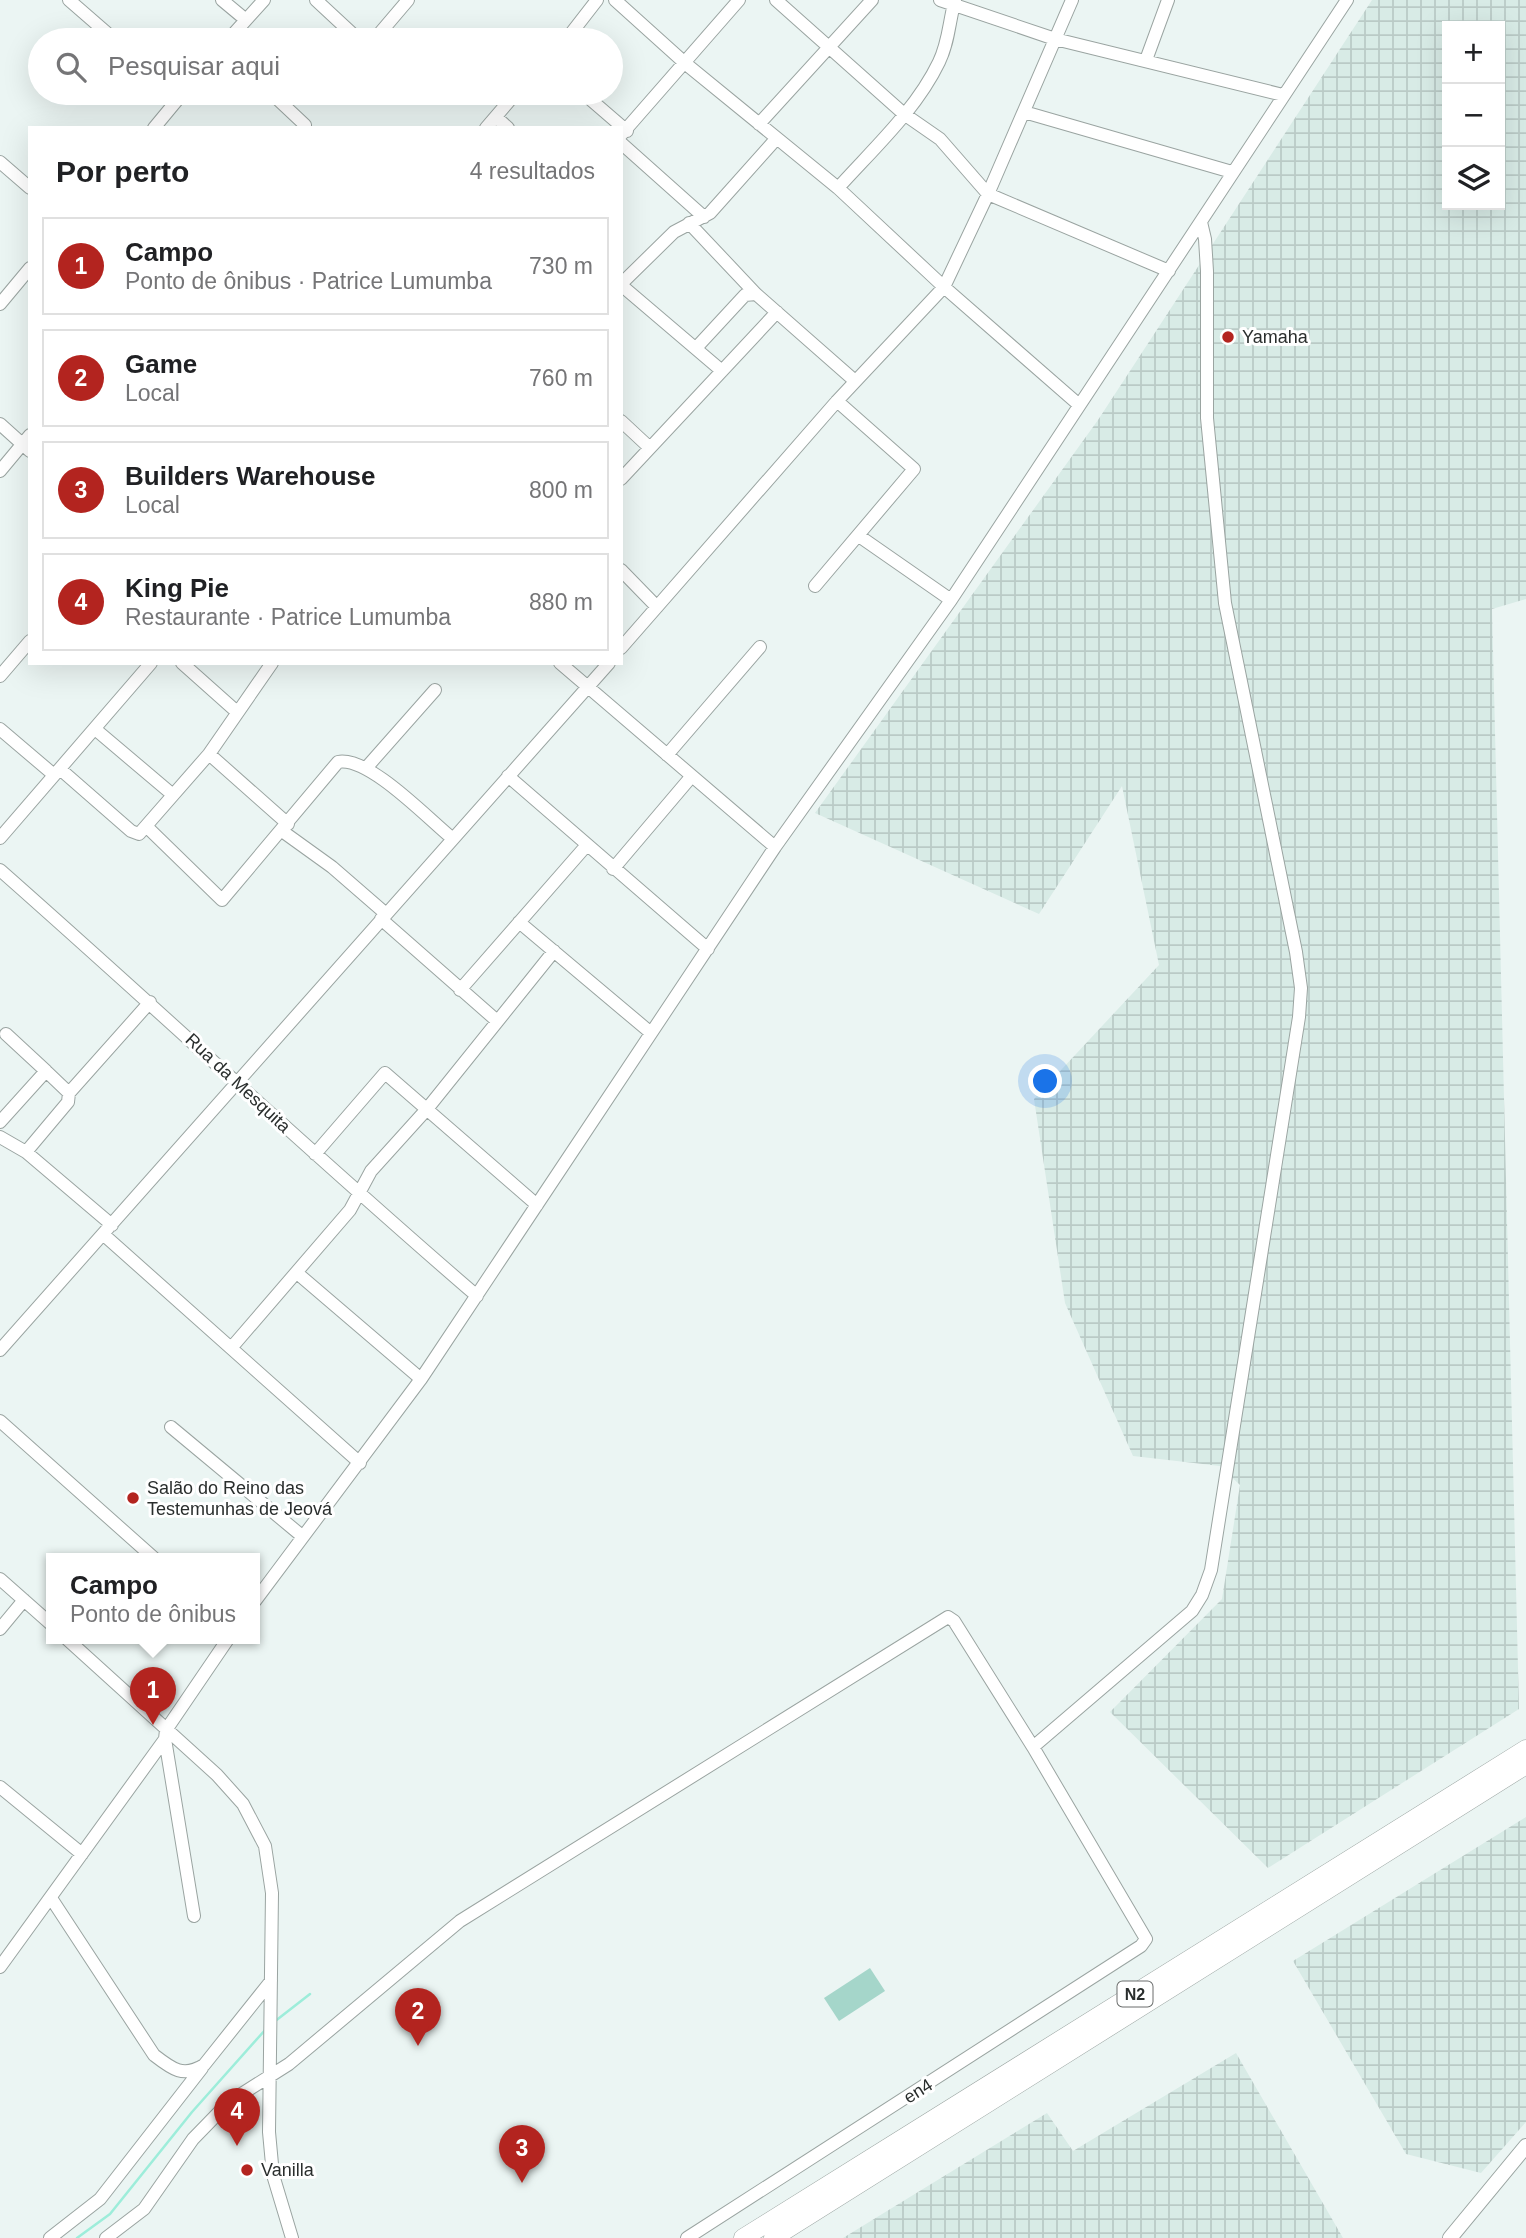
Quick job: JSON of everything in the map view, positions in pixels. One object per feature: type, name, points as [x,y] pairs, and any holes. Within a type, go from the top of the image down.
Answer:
[{"type":"highway","name":"N2","points":[[743,2238],[1526,1749]]},
{"type":"highway","name":"N2","points":[[773,2238],[1526,1765]]},
{"type":"main road","points":[[1450,2238],[1526,2146]]},
{"type":"street","points":[[69,0],[101,28]]},
{"type":"street","points":[[222,0],[246,20]]},
{"type":"street","points":[[239,28],[264,0]]},
{"type":"street","points":[[316,0],[346,28]]},
{"type":"street","points":[[384,28],[408,0]]},
{"type":"street","points":[[575,28],[597,0]]},
{"type":"street","points":[[615,0],[686,64],[838,188],[944,287],[1078,404]]},
{"type":"street","points":[[704,217],[623,136],[738,0]]},
{"type":"street","points":[[776,0],[904,114],[940,139],[988,194],[1168,271]]},
{"type":"street","points":[[758,124],[872,0]]},
{"type":"street","points":[[940,0],[955,2],[1055,38],[1283,95]]},
{"type":"street","points":[[623,647],[836,401],[944,287],[988,194],[1072,0]]},
{"type":"street","points":[[1146,60],[1168,0]]},
{"type":"street","points":[[260,1593],[421,1379],[775,847],[951,600],[1346,0]]},
{"type":"street","points":[[838,188],[904,114],[940,61],[955,2]]},
{"type":"street","points":[[155,126],[171,105]]},
{"type":"street","points":[[284,105],[304,126]]},
{"type":"street","points":[[488,126],[506,105]]},
{"type":"street","points":[[594,105],[614,126]]},
{"type":"street","points":[[1024,112],[1232,172]]},
{"type":"street","points":[[496,117],[506,126]]},
{"type":"street","points":[[623,282],[674,232],[704,217],[776,139]]},
{"type":"street","points":[[0,162],[28,186]]},
{"type":"street","points":[[106,2238],[144,2209],[194,2139],[214,2117],[246,2089],[269,2077],[460,1921],[943,1618],[954,1621],[1033,1747],[1192,1611],[1202,1595],[1210,1570],[1299,1017],[1301,988],[1224,590],[1207,418],[1206,247],[1201,222]]},
{"type":"street","points":[[689,223],[756,293],[855,381]]},
{"type":"street","points":[[0,304],[28,270]]},
{"type":"street","points":[[623,286],[722,370]]},
{"type":"street","points":[[696,348],[738,301],[745,295],[756,293]]},
{"type":"street","points":[[623,477],[777,312]]},
{"type":"street","points":[[815,586],[914,470],[836,401]]},
{"type":"street","points":[[623,423],[650,448]]},
{"type":"street","points":[[0,424],[27,443],[0,471]]},
{"type":"street","points":[[859,536],[951,600]]},
{"type":"street","points":[[623,572],[657,607]]},
{"type":"street","points":[[0,676],[28,643]]},
{"type":"street","points":[[667,755],[760,647]]},
{"type":"street","points":[[0,838],[150,665]]},
{"type":"street","points":[[184,665],[237,712]]},
{"type":"street","points":[[0,729],[131,831],[139,834],[209,754],[271,665]]},
{"type":"street","points":[[562,665],[775,847]]},
{"type":"street","points":[[0,1350],[606,665]]},
{"type":"street","points":[[367,767],[435,690]]},
{"type":"street","points":[[95,729],[173,795]]},
{"type":"street","points":[[209,754],[460,990],[496,1020]]},
{"type":"street","points":[[147,827],[222,900],[338,762],[367,767],[453,839]]},
{"type":"street","points":[[508,776],[612,869],[708,949]]},
{"type":"street","points":[[612,869],[691,777]]},
{"type":"street","points":[[460,990],[586,846]]},
{"type":"street","name":"Rua da Mesquita","points":[[0,870],[359,1194],[477,1296]]},
{"type":"street","points":[[519,922],[651,1033]]},
{"type":"street","points":[[232,1347],[350,1210],[370,1171],[427,1110],[496,1020],[554,951]]},
{"type":"street","points":[[26,1152],[68,1102],[69,1093],[150,1003]]},
{"type":"street","points":[[6,1034],[69,1093]]},
{"type":"street","points":[[0,1122],[46,1071]]},
{"type":"street","points":[[315,1154],[385,1073],[537,1205]]},
{"type":"street","points":[[0,1137],[26,1152],[232,1347],[360,1463]]},
{"type":"street","points":[[297,1273],[421,1379]]},
{"type":"street","points":[[0,1421],[148,1553]]},
{"type":"street","points":[[170,1427],[302,1536]]},
{"type":"street","points":[[0,1579],[46,1620]]},
{"type":"street","points":[[0,1629],[24,1600]]},
{"type":"street","points":[[72,1644],[166,1734],[229,1787],[260,1835],[269,1864],[272,1893],[269,2077],[273,2175],[292,2238]]},
{"type":"street","points":[[0,1967],[166,1734],[225,1644]]},
{"type":"street","points":[[166,1734],[194,1916]]},
{"type":"street","name":"en4","points":[[687,2238],[1141,1946],[1146,1938],[1033,1747]]},
{"type":"street","points":[[0,1787],[82,1854]]},
{"type":"street","points":[[51,1898],[154,2055],[173,2070],[185,2073],[204,2065]]},
{"type":"street","points":[[50,2238],[100,2199],[271,1982]]},
{"type":"shaded area","points":[[1372,0],[1526,0],[1526,599],[1492,609],[1519,1709],[1268,1868],[1110,1712],[1222,1599],[1240,1485],[1220,1466],[1133,1456],[1065,1303],[1034,1099],[1159,965],[1122,786],[1039,914],[815,813],[1098,420]]},
{"type":"shaded area","points":[[1526,1817],[1526,2122],[1481,2173],[1406,2154],[1293,1961]]},
{"type":"shaded area","points":[[1236,2053],[1343,2238],[843,2238],[1047,2113],[1073,2151]]},
{"type":"green space","points":[[870,1968],[885,1991],[839,2021],[824,1998]]},
{"type":"waterway","points":[[274,2022],[310,1994]]},
{"type":"waterway","points":[[77,2238],[110,2214],[192,2112],[266,2029]]},
{"type":"place","name":"Yamaha","points":[[1228,337]]},
{"type":"place","name":"Salão do Reino das Testemunhas de Jeová","points":[[133,1498]]},
{"type":"place","name":"Campo","points":[[153,1725]]},
{"type":"place","name":"Game","points":[[418,2046]]},
{"type":"place","name":"King Pie","points":[[237,2146]]},
{"type":"place","name":"Vanilla","points":[[247,2170]]},
{"type":"place","name":"Builders Warehouse","points":[[522,2183]]}]
